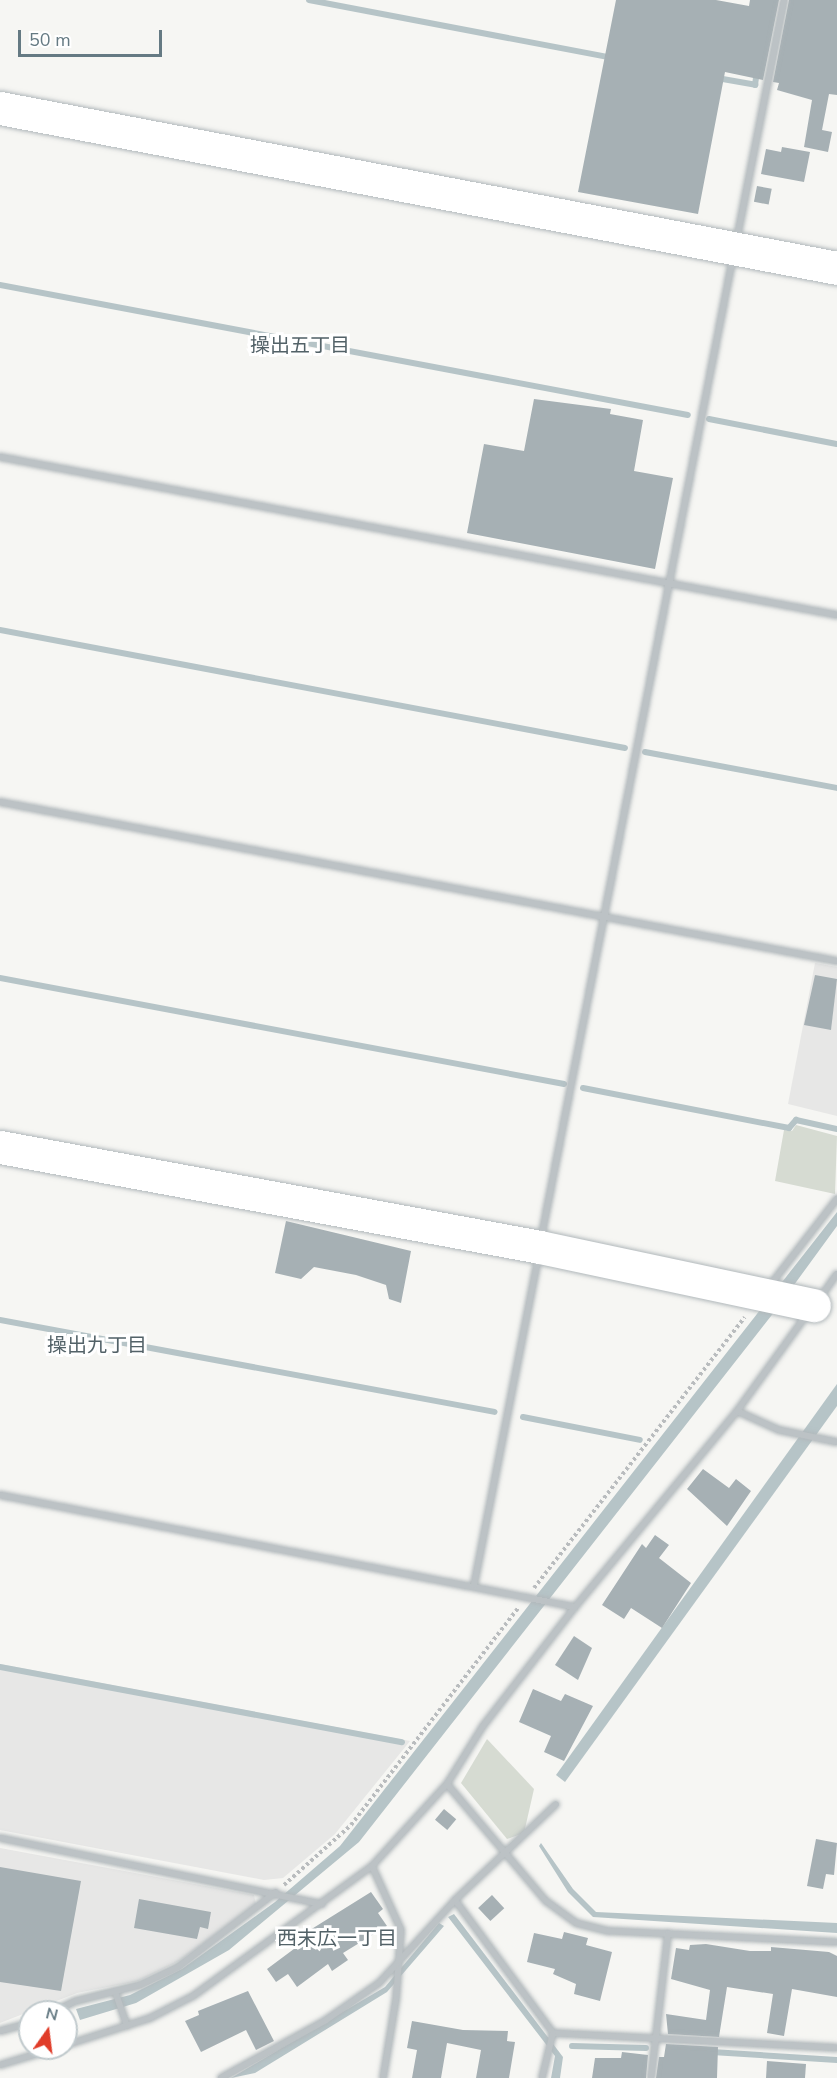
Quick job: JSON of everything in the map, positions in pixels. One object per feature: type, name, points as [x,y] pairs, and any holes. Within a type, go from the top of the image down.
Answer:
[{"type":"street","points":[[474,1585],[784,0]]},
{"type":"street","points":[[0,108],[837,267]]},
{"type":"street","points":[[0,457],[837,615]]},
{"type":"street","points":[[0,802],[837,961]]},
{"type":"street","points":[[0,1147],[540,1247],[789,1300],[837,1274]]},
{"type":"street","points":[[78,2041],[127,2026],[193,1996],[372,1866],[447,1784],[483,1726],[575,1607],[736,1411],[837,1199]]},
{"type":"street","points":[[736,1411],[800,1434],[837,1442]]},
{"type":"street","points":[[0,1496],[474,1585],[575,1607]]},
{"type":"street","points":[[447,1784],[546,1901],[576,1923],[609,1931],[837,1942]]},
{"type":"street","points":[[221,2078],[326,2020],[379,1983],[399,1965],[455,1900],[507,1854],[556,1804]]},
{"type":"street","points":[[0,1839],[276,1892],[322,1904]]},
{"type":"street","points":[[372,1866],[401,1930],[397,1984],[383,2078]]},
{"type":"street","points":[[78,2004],[116,1993],[178,1967],[276,1892]]},
{"type":"street","points":[[455,1900],[554,2033]]},
{"type":"street","points":[[651,2078],[668,1933]]},
{"type":"street","points":[[116,1993],[127,2026]]},
{"type":"street","points":[[0,2031],[18,2026]]},
{"type":"street","points":[[554,2033],[837,2048]]},
{"type":"street","points":[[542,2078],[546,2055],[554,2033]]},
{"type":"street","points":[[0,2065],[18,2060]]},
{"type":"shaded area","points":[[815,963],[837,967],[837,1116],[788,1104]]},
{"type":"shaded area","points":[[796,1125],[837,1136],[835,1194],[775,1181],[784,1130],[792,1131]]},
{"type":"shaded area","points":[[837,1212],[837,1226],[775,1311],[359,1842],[229,1950],[136,2003],[80,2020],[78,2008],[130,1995],[182,1969],[275,1902],[340,1846]]},
{"type":"shaded area","points":[[837,1384],[837,1406],[565,1782],[556,1775]]},
{"type":"shaded area","points":[[0,1664],[410,1741],[335,1834],[283,1878],[264,1880],[0,1830]]},
{"type":"shaded area","points":[[487,1739],[534,1789],[524,1833],[507,1839],[461,1783]]},
{"type":"shaded area","points":[[541,1843],[573,1889],[596,1912],[837,1923],[837,1933],[593,1917],[568,1892],[539,1846]]},
{"type":"shaded area","points":[[0,1848],[254,1895],[256,1905],[179,1961],[138,1981],[77,1993],[59,2000],[18,2000],[18,2016],[0,2023]]},
{"type":"shaded area","points":[[454,1914],[563,2057],[560,2078],[551,2078],[555,2056],[448,1917]]},
{"type":"shaded area","points":[[439,1923],[444,1926],[387,1992],[255,2073],[231,2078],[385,1987]]},
{"type":"building","points":[[616,0],[716,0],[749,6],[750,0],[779,0],[763,80],[725,72],[698,214],[578,192]]},
{"type":"building","points":[[789,0],[837,0],[837,95],[829,94],[822,130],[832,132],[828,152],[804,147],[812,100],[777,90],[779,83],[773,82]]},
{"type":"building","points":[[782,147],[810,152],[804,182],[761,174],[766,149],[781,152]]},
{"type":"building","points":[[757,186],[772,189],[769,205],[754,202]]},
{"type":"building","points":[[534,399],[611,409],[610,414],[643,420],[634,471],[673,478],[655,569],[467,533],[484,444],[524,451]]},
{"type":"building","points":[[815,975],[837,979],[831,1030],[804,1025]]},
{"type":"building","points":[[286,1221],[411,1251],[401,1303],[389,1299],[386,1285],[356,1275],[314,1267],[301,1279],[275,1273]]},
{"type":"building","points":[[703,1469],[729,1488],[736,1479],[751,1491],[727,1526],[687,1489]]},
{"type":"building","points":[[655,1535],[669,1545],[659,1558],[691,1583],[662,1628],[631,1608],[624,1619],[602,1605],[642,1544],[646,1548]]},
{"type":"building","points":[[574,1636],[592,1648],[578,1680],[555,1665]]},
{"type":"building","points":[[533,1689],[561,1701],[565,1694],[593,1706],[564,1761],[544,1752],[551,1736],[519,1722]]},
{"type":"building","points":[[444,1809],[456,1819],[447,1830],[435,1820]]},
{"type":"building","points":[[816,1839],[837,1843],[834,1875],[826,1874],[823,1889],[807,1886]]},
{"type":"building","points":[[0,1867],[81,1881],[61,1991],[0,1982]]},
{"type":"building","points":[[371,1892],[383,1909],[378,1913],[387,1926],[343,1953],[348,1960],[332,1971],[328,1964],[297,1987],[288,1974],[276,1982],[267,1969],[306,1940],[302,1935]]},
{"type":"building","points":[[492,1895],[504,1908],[490,1921],[478,1908]]},
{"type":"building","points":[[139,1899],[211,1912],[208,1929],[200,1927],[197,1939],[134,1928]]},
{"type":"building","points":[[564,1932],[588,1938],[586,1945],[612,1952],[600,2001],[574,1994],[576,1984],[553,1974],[555,1969],[527,1962],[534,1933],[562,1939]]},
{"type":"building","points":[[706,1944],[750,1951],[771,1951],[771,1947],[829,1952],[837,1956],[837,1997],[792,1989],[784,2036],[767,2033],[773,1994],[727,1987],[719,2037],[668,2034],[666,2014],[706,2020],[710,1990],[671,1979],[676,1948],[689,1950],[690,1945]]},
{"type":"building","points":[[248,1991],[274,2041],[256,2050],[246,2030],[201,2052],[185,2021],[199,2015],[198,2011]]},
{"type":"building","points":[[412,2021],[463,2030],[508,2031],[507,2041],[515,2042],[509,2078],[476,2078],[481,2050],[447,2043],[441,2078],[412,2078],[417,2050],[407,2048]]},
{"type":"building","points":[[666,2044],[718,2047],[717,2078],[656,2078],[659,2057],[664,2057]]},
{"type":"building","points":[[622,2052],[648,2055],[646,2078],[592,2078],[595,2058],[621,2058]]},
{"type":"building","points":[[767,2061],[806,2064],[805,2078],[766,2078]]},
{"type":"waterway","points":[[309,0],[612,58]]},
{"type":"waterway","points":[[717,78],[755,85],[757,71]]},
{"type":"waterway","points":[[0,285],[688,415]]},
{"type":"waterway","points":[[709,419],[837,444]]},
{"type":"waterway","points":[[0,630],[625,748]]},
{"type":"waterway","points":[[645,752],[837,788]]},
{"type":"waterway","points":[[0,978],[564,1084]]},
{"type":"waterway","points":[[583,1088],[789,1128],[796,1120],[837,1129]]},
{"type":"waterway","points":[[0,1320],[495,1412]]},
{"type":"waterway","points":[[523,1417],[640,1440]]},
{"type":"waterway","points":[[0,1667],[402,1742]]},
{"type":"waterway","points":[[572,2046],[646,2048]]},
{"type":"waterway","points":[[712,2052],[837,2060]]},
{"type":"district","name":"操出五丁目","points":[[300,345]]},
{"type":"district","name":"操出九丁目","points":[[97,1345]]},
{"type":"district","name":"西末広一丁目","points":[[337,1938]]}]
